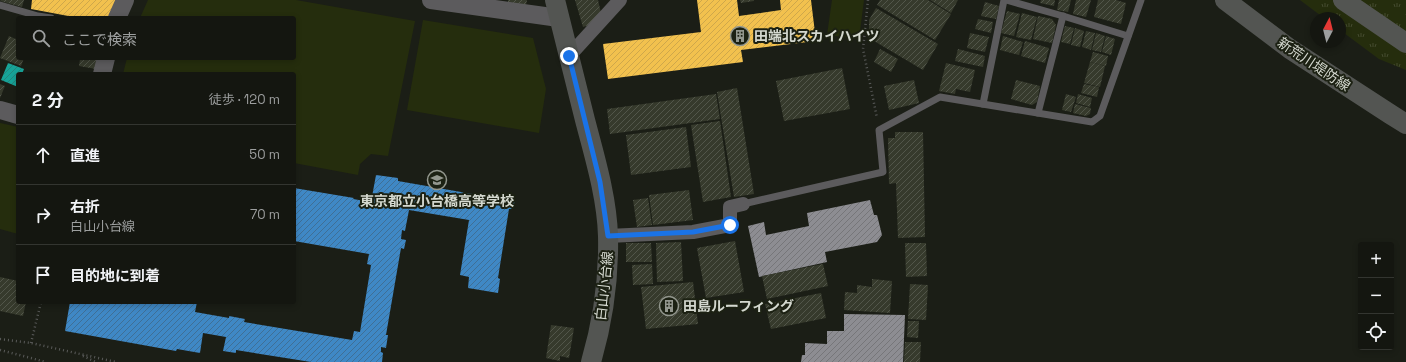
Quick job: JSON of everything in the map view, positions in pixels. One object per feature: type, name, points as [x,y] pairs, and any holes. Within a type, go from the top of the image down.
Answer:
[{"type":"main road","name":"新荒川堤防線","points":[[1225,0],[1290,49],[1406,124]]},
{"type":"main road","points":[[1343,0],[1406,43]]},
{"type":"main road","name":"白山小台線","points":[[557,9],[600,182],[608,236],[608,265],[604,309],[591,362]]},
{"type":"street","points":[[119,16],[125,0]]},
{"type":"street","points":[[432,0],[557,9]]},
{"type":"street","points":[[569,56],[620,0]]},
{"type":"street","points":[[102,72],[106,60]]},
{"type":"street","points":[[0,110],[16,114]]},
{"type":"street","points":[[608,236],[693,232],[730,225],[730,207],[743,204]]},
{"type":"lane","points":[[983,104],[1005,0],[1128,36]]},
{"type":"lane","points":[[743,204],[883,172],[879,130],[940,97],[1092,122],[1100,116],[1141,0]]},
{"type":"lane","points":[[0,4],[38,16]]},
{"type":"lane","points":[[1038,113],[1063,16]]},
{"type":"path","points":[[868,0],[863,49],[879,130]]},
{"type":"path","points":[[31,343],[41,304]]},
{"type":"path","points":[[0,339],[31,343],[116,362]]},
{"type":"path","points":[[0,350],[46,362]]},
{"type":"path","points":[[79,354],[96,362]]},
{"type":"green space","points":[[148,0],[296,0],[415,21],[388,156],[371,154],[360,164],[358,175],[296,163],[296,72],[124,72],[126,60],[296,60],[296,16],[141,16]]},
{"type":"green space","points":[[832,0],[864,0],[859,39],[827,35]]},
{"type":"green space","points":[[1300,0],[1406,0],[1406,70],[1379,59],[1346,34],[1346,12],[1316,12]]},
{"type":"green space","points":[[423,20],[533,38],[546,89],[539,133],[407,110]]},
{"type":"green space","points":[[0,123],[16,127],[16,233],[0,229]]},
{"type":"building: 住宅","points":[[32,0],[118,0],[112,16],[68,16],[31,9]]},
{"type":"building: 住宅","name":"田端北スカイハイツ","points":[[697,0],[737,0],[739,16],[781,10],[780,0],[811,0],[816,41],[741,50],[743,62],[608,79],[603,44],[701,32]]},
{"type":"building: 教育","points":[[376,175],[398,178],[398,181],[484,196],[485,194],[515,199],[513,209],[509,209],[498,278],[500,279],[498,293],[468,288],[469,277],[460,275],[469,220],[409,210],[405,231],[402,230],[401,239],[406,240],[404,249],[401,248],[386,335],[388,335],[386,348],[381,347],[381,352],[383,353],[382,362],[311,362],[236,350],[236,353],[223,351],[226,337],[203,333],[200,353],[177,349],[176,351],[65,331],[70,304],[197,304],[195,312],[229,318],[229,316],[245,319],[244,322],[352,340],[354,331],[360,332],[371,265],[367,264],[369,254],[296,241],[296,188],[371,202]]},
{"type":"building: 公共","points":[[8,63],[24,69],[23,72],[16,72],[16,86],[1,80]]},
{"type":"building: 工業","points":[[870,200],[874,215],[877,215],[882,235],[877,242],[825,252],[827,262],[759,277],[748,226],[764,222],[766,235],[809,226],[807,213]]},
{"type":"building: 工業","points":[[844,314],[905,315],[903,362],[801,362],[802,355],[805,355],[805,343],[827,344],[827,331],[844,331]]},
{"type":"building: その他","points":[[24,0],[22,7],[0,1]]},
{"type":"building: その他","points":[[508,0],[527,0],[526,5],[508,3]]},
{"type":"building: その他","points":[[575,0],[598,0],[601,13],[592,24],[583,27]]},
{"type":"building: その他","points":[[740,0],[754,0],[754,1],[741,3]]},
{"type":"building: その他","points":[[880,0],[928,0],[951,14],[935,40],[877,5]]},
{"type":"building: その他","points":[[930,0],[958,0],[951,13]]},
{"type":"building: その他","points":[[1041,0],[1055,0],[1054,6],[1040,3]]},
{"type":"building: その他","points":[[1059,0],[1071,0],[1068,12],[1057,10]]},
{"type":"building: その他","points":[[1076,0],[1091,0],[1086,17],[1073,14]]},
{"type":"building: その他","points":[[1098,0],[1116,0],[1126,3],[1121,24],[1094,17]]},
{"type":"building: その他","points":[[985,2],[999,6],[996,19],[981,16]]},
{"type":"building: その他","points":[[876,8],[938,44],[923,70],[869,38],[869,20]]},
{"type":"building: その他","points":[[1007,11],[1020,14],[1014,36],[1001,33]]},
{"type":"building: その他","points":[[1022,13],[1037,17],[1031,40],[1016,37]]},
{"type":"building: その他","points":[[1038,16],[1052,19],[1056,25],[1052,43],[1033,39]]},
{"type":"building: その他","points":[[978,19],[993,22],[991,33],[975,29]]},
{"type":"building: その他","points":[[1065,26],[1074,28],[1070,44],[1061,42]]},
{"type":"building: その他","points":[[1075,28],[1084,31],[1080,47],[1071,45]]},
{"type":"building: その他","points":[[1086,31],[1095,33],[1091,50],[1082,47]]},
{"type":"building: その他","points":[[970,33],[989,37],[985,52],[967,48]]},
{"type":"building: その他","points":[[1096,33],[1105,36],[1101,52],[1092,50]]},
{"type":"building: その他","points":[[9,36],[16,39],[16,60],[23,60],[21,66],[0,58]]},
{"type":"building: その他","points":[[1003,36],[1023,42],[1019,55],[1000,50]]},
{"type":"building: その他","points":[[1106,36],[1115,39],[1111,55],[1102,52]]},
{"type":"building: その他","points":[[1025,41],[1049,48],[1045,63],[1021,56]]},
{"type":"building: その他","points":[[880,49],[898,59],[891,72],[874,62]]},
{"type":"building: その他","points":[[958,49],[985,56],[983,67],[955,61]]},
{"type":"building: その他","points":[[1093,52],[1108,56],[1106,66],[1090,62]]},
{"type":"building: その他","points":[[80,60],[98,60],[96,69],[79,66]]},
{"type":"building: その他","points":[[1090,62],[1105,66],[1100,87],[1084,83]]},
{"type":"building: その他","points":[[946,63],[975,70],[970,92],[956,89],[955,94],[939,91]]},
{"type":"building: その他","points":[[842,68],[850,109],[784,121],[776,81]]},
{"type":"building: その他","points":[[914,80],[919,103],[889,110],[884,86]]},
{"type":"building: その他","points":[[1016,80],[1040,86],[1037,102],[1032,105],[1011,99]]},
{"type":"building: その他","points":[[0,84],[5,86],[0,98]]},
{"type":"building: その他","points":[[1084,84],[1099,87],[1097,97],[1081,93]]},
{"type":"building: その他","points":[[737,88],[754,194],[734,197],[717,92]]},
{"type":"building: その他","points":[[716,94],[720,119],[610,134],[607,109]]},
{"type":"building: その他","points":[[1066,94],[1076,97],[1071,112],[1062,110]]},
{"type":"building: その他","points":[[1078,94],[1092,98],[1090,107],[1076,103]]},
{"type":"building: その他","points":[[1075,104],[1091,108],[1090,114],[1086,116],[1073,113]]},
{"type":"building: その他","points":[[720,121],[731,197],[703,202],[691,125]]},
{"type":"building: その他","points":[[686,127],[691,167],[631,175],[626,135]]},
{"type":"building: その他","points":[[895,132],[923,132],[925,237],[898,238],[896,183],[889,184],[888,138],[895,138]]},
{"type":"building: その他","points":[[689,190],[693,220],[653,225],[649,195]]},
{"type":"building: その他","points":[[648,198],[652,225],[637,227],[633,200]]},
{"type":"building: その他","points":[[735,241],[744,292],[706,298],[697,248]]},
{"type":"building: その他","points":[[681,242],[683,281],[657,282],[656,243]]},
{"type":"building: その他","points":[[626,243],[651,243],[652,262],[626,262]]},
{"type":"building: その他","points":[[905,243],[926,243],[927,276],[906,277]]},
{"type":"building: その他","points":[[652,264],[653,284],[633,285],[632,265]]},
{"type":"building: その他","points":[[823,264],[828,286],[767,299],[762,276]]},
{"type":"building: その他","points":[[0,277],[16,281],[16,304],[26,304],[23,316],[0,311]]},
{"type":"building: その他","points":[[872,279],[892,281],[890,313],[844,310],[845,292],[857,293],[857,285],[872,287]]},
{"type":"building: その他","name":"田島ルーフィング","points":[[693,282],[698,324],[646,329],[641,287]]},
{"type":"building: その他","points":[[910,284],[928,285],[926,320],[908,319]]},
{"type":"building: その他","points":[[821,293],[826,318],[771,329],[765,304]]},
{"type":"building: その他","points":[[908,321],[919,321],[918,338],[907,337]]},
{"type":"building: その他","points":[[551,325],[574,328],[569,358],[560,356],[560,361],[546,358]]},
{"type":"building: その他","points":[[905,342],[921,342],[920,362],[904,362]]},
{"type":"place","name":"田端北スカイハイツ","points":[[740,36]]},
{"type":"place","name":"東京都立小台橋高等学校","points":[[437,180]]},
{"type":"place","name":"田島ルーフィング","points":[[669,306]]},
{"type":"route","points":[[569,56],[600,182],[608,236],[693,232],[730,225]]}]
